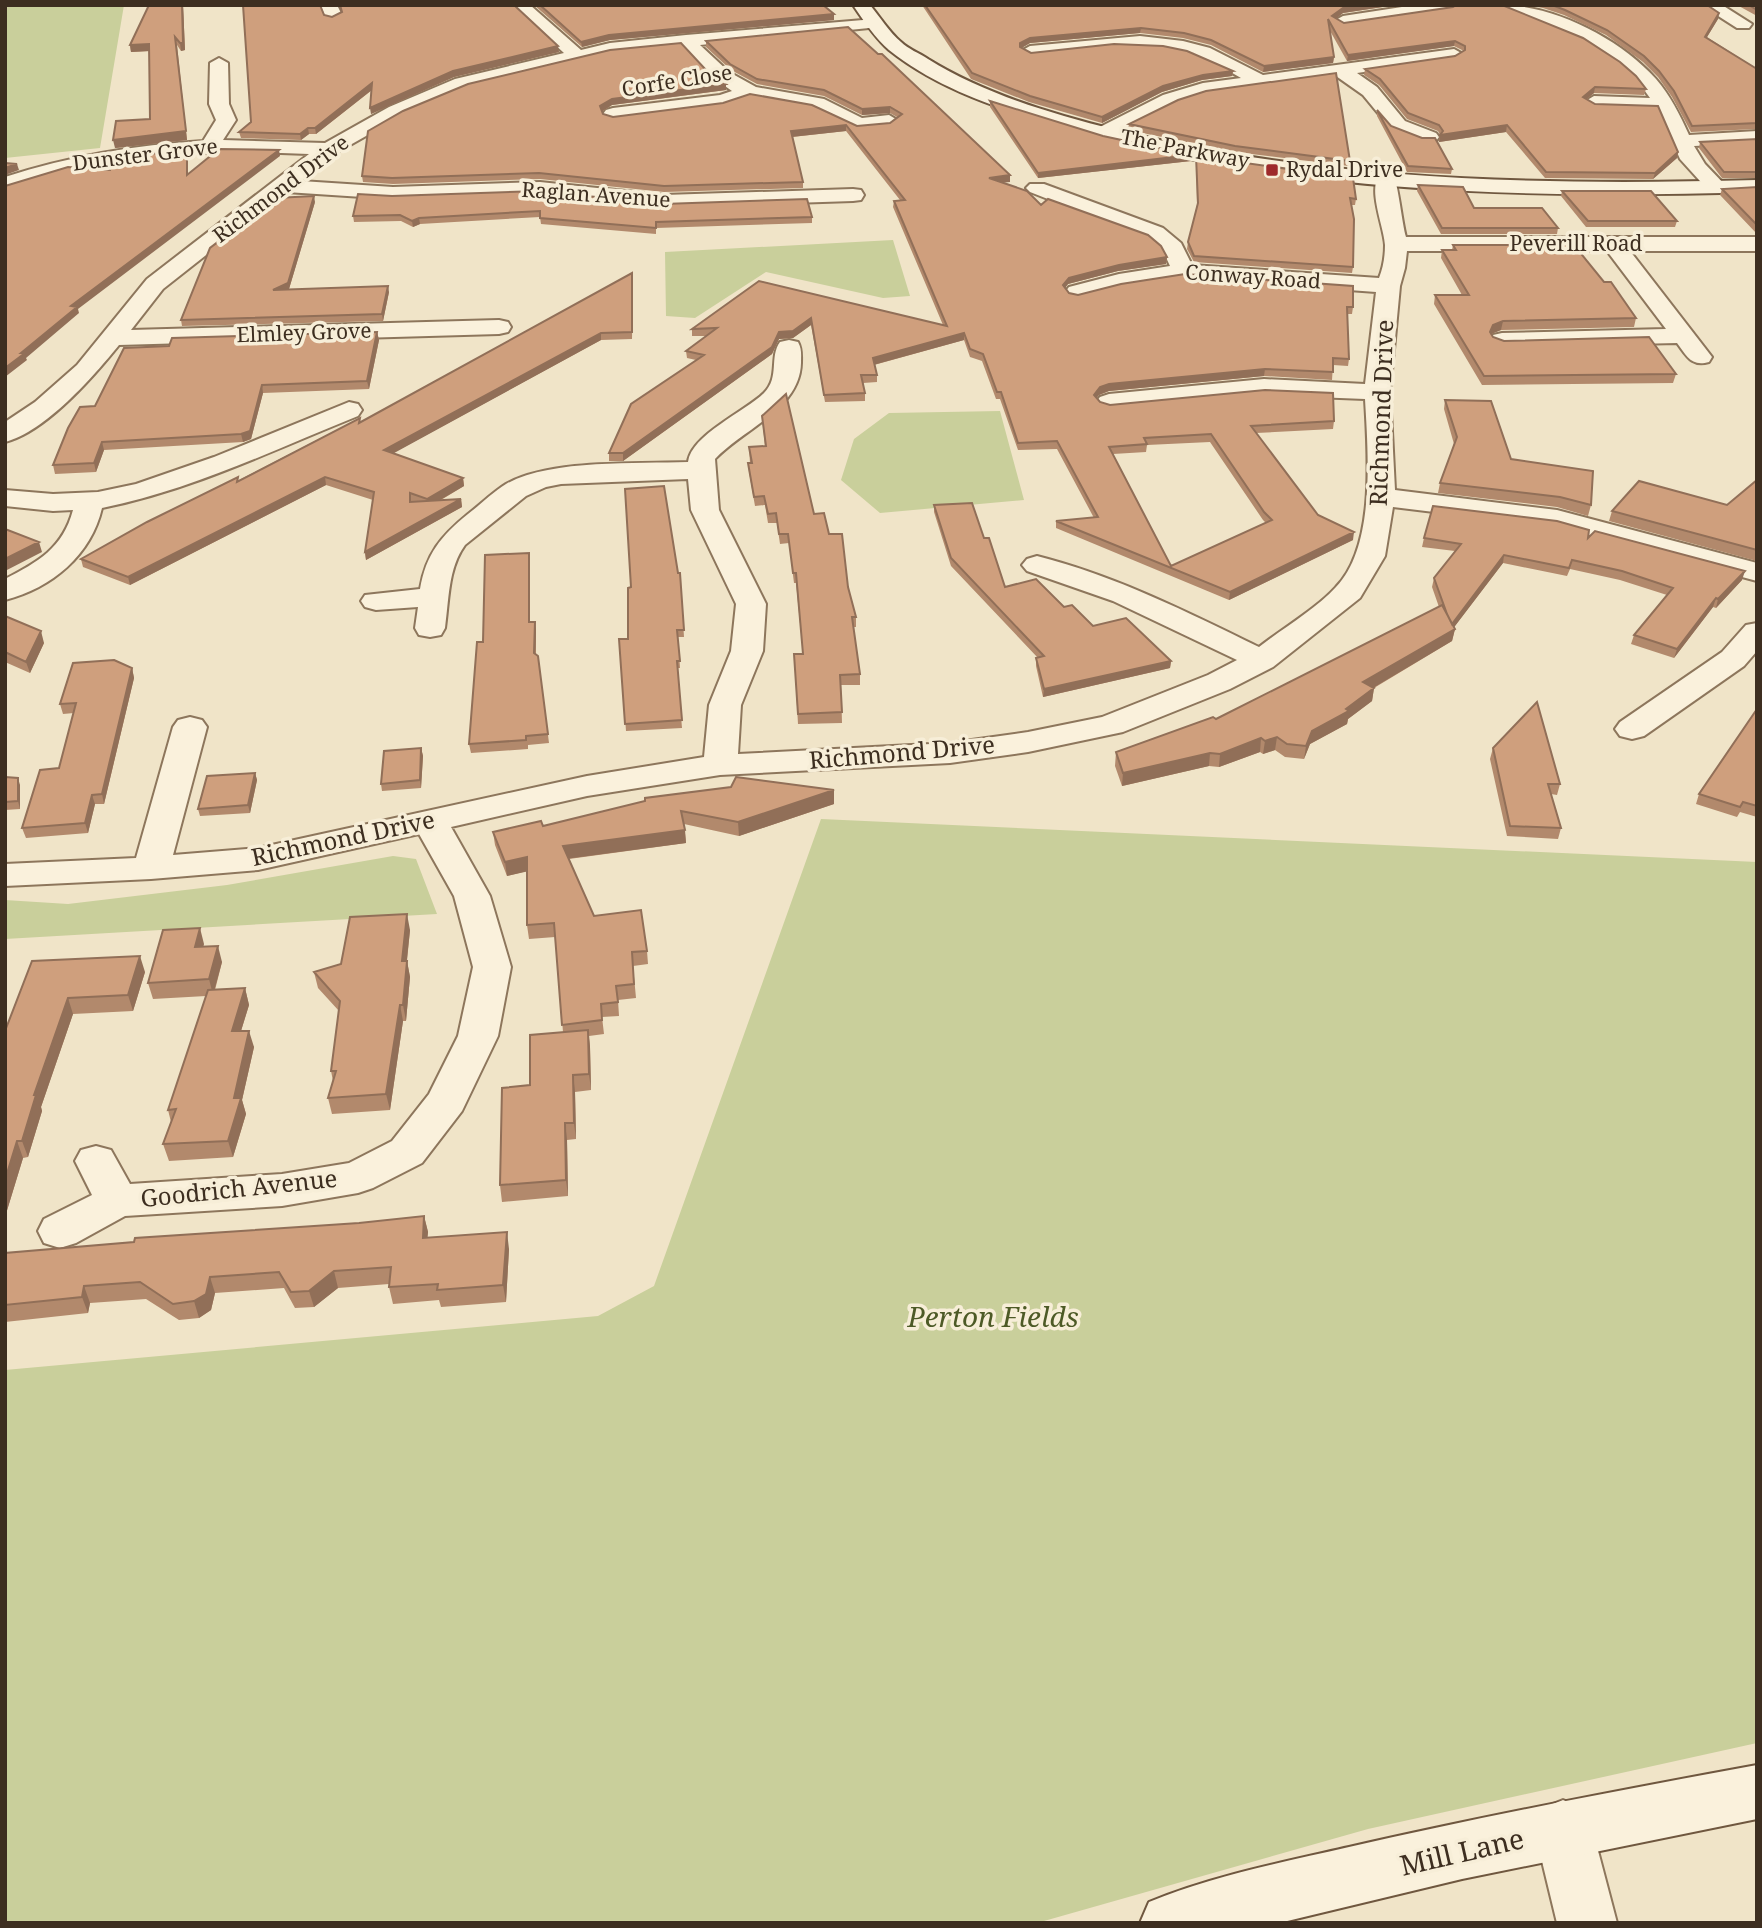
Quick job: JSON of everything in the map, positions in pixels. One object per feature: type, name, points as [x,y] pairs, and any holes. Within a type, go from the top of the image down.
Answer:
[{"type":"street","points":[[520,5],[576,54]]},
{"type":"street","points":[[1343,21],[1452,5]]},
{"type":"street","points":[[1508,5],[1599,41],[1637,70],[1664,104],[1685,152],[1716,187]]},
{"type":"street","points":[[1709,5],[1743,18]]},
{"type":"street","name":"Richmond Drive","points":[[5,435],[44,408],[86,370],[155,284],[329,149],[396,111],[441,91],[576,54],[865,14]]},
{"type":"street","name":"The Parkway","points":[[865,14],[897,48],[929,69],[972,91],[1034,113],[1103,132],[1258,164],[1386,179],[1567,187],[1757,186]]},
{"type":"street","points":[[1362,18],[1384,30]]},
{"type":"street","points":[[685,40],[726,80],[749,91],[818,102],[843,113],[858,124],[889,121]]},
{"type":"street","points":[[1030,51],[1111,42],[1169,44],[1206,52],[1258,80]]},
{"type":"street","points":[[1103,132],[1180,95],[1258,80],[1454,54]]},
{"type":"street","points":[[210,145],[226,120],[219,104],[219,63]]},
{"type":"street","points":[[1340,70],[1370,91],[1390,118],[1429,137]]},
{"type":"street","name":"Corfe Close","points":[[614,115],[723,100],[749,91]]},
{"type":"street","points":[[1594,102],[1664,104]]},
{"type":"street","points":[[1681,141],[1757,138]]},
{"type":"street","name":"Dunster Grove","points":[[5,184],[62,165],[98,157],[210,145],[329,149]]},
{"type":"street","name":"Richmond Drive","points":[[5,875],[151,868],[258,859],[587,786],[720,765],[950,753],[1028,742],[1111,725],[1219,682],[1262,660],[1349,592],[1370,556],[1381,497],[1382,464],[1377,392],[1388,286],[1396,244],[1388,209],[1386,179]]},
{"type":"street","name":"Raglan Avenue","points":[[284,186],[393,193],[540,188],[664,201],[823,190],[853,195]]},
{"type":"street","points":[[1076,188],[1046,191],[1155,233],[1173,248],[1184,271]]},
{"type":"street","name":"Peverill Road","points":[[1396,244],[1757,244]]},
{"type":"street","points":[[1613,244],[1681,336],[1700,357]]},
{"type":"street","name":"Conway Road","points":[[1068,295],[1119,281],[1184,271],[1388,286]]},
{"type":"street","name":"Elmley Grove","points":[[110,338],[501,327]]},
{"type":"street","points":[[1502,340],[1681,336]]},
{"type":"street","points":[[720,765],[725,705],[747,651],[751,604],[705,510],[702,457],[721,437],[772,400],[784,386],[788,372],[789,347]]},
{"type":"street","points":[[1109,402],[1159,406],[1264,387],[1377,392]]},
{"type":"street","points":[[5,405],[44,408]]},
{"type":"street","points":[[5,498],[45,502],[89,501],[144,492],[185,481],[336,415],[295,409]]},
{"type":"street","points":[[430,628],[438,570],[445,552],[455,539],[516,490],[561,476],[701,470]]},
{"type":"street","points":[[1381,497],[1557,519],[1757,572]]},
{"type":"street","points":[[5,591],[65,557],[85,525],[89,501]]},
{"type":"street","points":[[1037,565],[1078,564],[1140,601],[1262,660]]},
{"type":"street","points":[[376,601],[433,597]]},
{"type":"street","points":[[1632,729],[1733,659],[1757,632]]},
{"type":"street","points":[[151,868],[190,727]]},
{"type":"street","name":"Goodrich Avenue","points":[[60,1231],[117,1201],[282,1190],[358,1177],[407,1152],[447,1101],[478,1035],[492,967],[472,896],[429,820]]},
{"type":"street","name":"Goodrich Avenue","points":[[96,1161],[117,1201]]},
{"type":"street","name":"Mill Lane","points":[[1170,1923],[1244,1902],[1563,1828],[1757,1792]]},
{"type":"street","points":[[1563,1828],[1587,1923]]},
{"type":"green space","points":[[5,5],[124,5],[100,148],[5,158]]},
{"type":"green space","points":[[893,240],[910,296],[883,298],[766,272],[695,318],[666,316],[665,252]]},
{"type":"green space","points":[[1000,411],[1024,500],[880,513],[841,480],[854,439],[889,413]]},
{"type":"green space","name":"Perton Fields","points":[[821,819],[1757,862],[1757,1743],[1368,1829],[1037,1923],[5,1923],[5,1370],[598,1316],[654,1286]]},
{"type":"green space","points":[[393,856],[416,859],[437,914],[5,939],[5,900],[68,904],[227,885]]},
{"type":"building","points":[[149,5],[182,5],[183,43],[175,37],[186,131],[113,140],[116,121],[150,119],[149,44],[130,45]]},
{"type":"building","points":[[243,5],[320,5],[324,15],[332,17],[342,12],[340,5],[514,5],[558,46],[453,71],[370,108],[372,83],[315,128],[308,128],[300,134],[239,132],[251,122]]},
{"type":"building","points":[[540,5],[823,5],[834,14],[609,35],[581,42]]},
{"type":"building","points":[[925,5],[1360,5],[1343,8],[1332,16],[1344,23],[1456,5],[1502,5],[1583,38],[1620,62],[1646,89],[1595,87],[1583,97],[1595,104],[1658,106],[1678,152],[1655,173],[1546,172],[1507,125],[1440,135],[1443,131],[1439,125],[1408,113],[1380,79],[1365,69],[1455,56],[1465,50],[1465,46],[1455,41],[1348,55],[1328,19],[1334,57],[1264,66],[1211,40],[1184,33],[1141,28],[1030,38],[1020,43],[1020,47],[1031,53],[1114,44],[1163,46],[1187,51],[1233,71],[1203,75],[1163,86],[1102,117],[1030,96],[972,73]]},
{"type":"building","points":[[1552,5],[1707,5],[1719,13],[1705,37],[1757,69],[1757,123],[1692,126],[1674,91],[1644,56],[1607,30]]},
{"type":"building","points":[[848,27],[878,54],[882,54],[1010,175],[989,178],[1027,191],[1041,205],[1048,199],[1148,235],[1161,246],[1167,257],[1119,265],[1069,278],[1063,285],[1069,293],[1078,295],[1121,284],[1185,274],[1353,286],[1353,307],[1347,307],[1349,359],[1333,358],[1333,372],[1265,369],[1109,384],[1100,387],[1094,395],[1100,402],[1110,405],[1265,390],[1333,393],[1334,421],[1251,426],[1318,515],[1354,532],[1230,592],[1056,521],[1098,517],[1057,441],[1018,443],[1001,392],[997,392],[983,354],[970,349],[964,333],[873,358],[877,375],[861,375],[865,393],[824,395],[811,318],[793,331],[779,332],[772,347],[623,453],[609,453],[631,404],[704,355],[686,351],[717,328],[692,329],[759,281],[947,326],[894,201],[905,200],[846,125],[791,131],[803,182],[664,186],[539,173],[392,178],[362,176],[368,131],[403,111],[468,84],[610,50],[681,43],[706,70],[726,84],[612,99],[600,106],[603,114],[613,117],[723,103],[750,94],[812,105],[857,126],[890,123],[902,114],[890,107],[862,109],[824,90],[757,79],[730,64],[706,41]],"holes":[[[1211,434],[1272,520],[1171,566],[1109,447],[1147,444],[1144,438]]]},
{"type":"building","points":[[1336,73],[1350,161],[1235,146],[1129,124],[1178,100],[1206,91]]},
{"type":"building","points":[[990,101],[1103,136],[1191,155],[1038,173]]},
{"type":"building","points":[[1377,110],[1391,126],[1422,138],[1435,138],[1452,169],[1408,166]]},
{"type":"building","points":[[1757,139],[1757,172],[1724,172],[1700,142]]},
{"type":"building","points":[[219,149],[279,150],[71,306],[77,307],[5,368],[5,186],[68,167],[110,170],[112,158],[187,150],[187,175]]},
{"type":"building","points":[[1196,156],[1353,178],[1356,199],[1350,198],[1354,219],[1353,267],[1194,256],[1188,242],[1198,203]]},
{"type":"building","points":[[1418,185],[1463,187],[1474,208],[1542,208],[1558,228],[1442,228]]},
{"type":"building","points":[[1757,187],[1757,225],[1722,189]]},
{"type":"building","points":[[539,191],[663,204],[807,199],[812,217],[656,222],[656,228],[540,218],[540,211],[419,218],[412,221],[400,215],[353,216],[358,194],[392,196]]},
{"type":"building","points":[[1562,191],[1651,191],[1677,221],[1588,221]]},
{"type":"building","points":[[314,196],[288,283],[273,290],[388,286],[382,314],[181,320],[210,248],[275,198]]},
{"type":"building","points":[[1453,245],[1574,245],[1604,282],[1611,282],[1636,318],[1503,321],[1493,325],[1490,332],[1493,337],[1504,341],[1649,337],[1676,374],[1484,376],[1435,295],[1469,295],[1442,250],[1456,250]]},
{"type":"building","points":[[632,273],[632,332],[601,333],[384,450],[463,478],[427,499],[410,493],[410,502],[461,499],[365,552],[374,492],[325,477],[128,577],[81,559],[147,522],[238,477],[237,482],[360,418],[359,423]]},
{"type":"building","points":[[377,332],[367,381],[262,385],[250,431],[241,434],[102,442],[94,463],[53,465],[80,407],[95,406],[124,348],[169,346],[172,338]]},
{"type":"building","points":[[786,394],[814,514],[824,513],[829,534],[842,534],[848,587],[856,617],[852,617],[860,674],[840,675],[842,712],[798,714],[794,654],[803,654],[796,573],[793,573],[788,534],[779,534],[776,513],[768,514],[764,496],[754,497],[748,463],[752,463],[749,447],[766,446],[762,416]]},
{"type":"building","points":[[1445,400],[1491,401],[1511,459],[1593,471],[1591,505],[1560,497],[1440,483],[1457,437]]},
{"type":"building","points":[[1757,480],[1757,550],[1612,511],[1639,481],[1727,505]]},
{"type":"building","points":[[664,486],[680,573],[684,630],[677,630],[680,661],[677,661],[682,720],[625,724],[619,639],[628,639],[628,588],[631,587],[625,489]]},
{"type":"building","points":[[972,503],[984,538],[989,538],[1005,587],[1036,579],[1064,607],[1072,605],[1093,626],[1126,618],[1171,661],[1044,689],[1036,658],[1044,656],[951,558],[934,505]]},
{"type":"building","points":[[1433,506],[1557,521],[1589,530],[1588,538],[1595,531],[1745,571],[1716,598],[1677,649],[1634,635],[1673,588],[1622,571],[1572,560],[1569,568],[1504,555],[1452,624],[1434,578],[1461,544],[1424,538]]},
{"type":"building","points":[[5,529],[39,542],[5,559]]},
{"type":"building","points":[[529,553],[529,622],[535,622],[534,653],[538,656],[548,734],[526,736],[526,740],[469,744],[477,642],[483,642],[485,555]]},
{"type":"building","points":[[1442,605],[1455,629],[1363,682],[1374,688],[1346,709],[1349,711],[1312,731],[1306,746],[1287,744],[1277,737],[1265,741],[1261,738],[1220,754],[1210,753],[1123,773],[1116,752],[1213,717],[1216,719]]},
{"type":"building","points":[[5,616],[41,631],[26,662],[5,652]]},
{"type":"building","points":[[114,660],[132,668],[102,794],[92,795],[85,823],[22,828],[40,770],[59,768],[76,703],[60,704],[73,663]]},
{"type":"building","points":[[1537,702],[1560,784],[1548,784],[1561,828],[1510,826],[1493,748]]},
{"type":"building","points":[[1757,709],[1757,806],[1743,802],[1740,807],[1699,794]]},
{"type":"building","points":[[421,748],[420,780],[381,784],[384,751]]},
{"type":"building","points":[[255,773],[248,805],[198,809],[207,776]]},
{"type":"building","points":[[5,777],[18,778],[18,801],[5,802]]},
{"type":"building","points":[[736,777],[834,790],[738,822],[681,811],[685,830],[563,846],[594,916],[641,910],[647,951],[632,952],[634,984],[616,986],[618,1002],[601,1004],[602,1020],[562,1025],[554,923],[527,925],[527,857],[505,862],[493,832],[541,821],[543,826],[645,801],[645,798],[731,787]]},
{"type":"building","points":[[407,914],[402,961],[407,961],[403,1005],[400,1005],[386,1094],[328,1098],[336,1071],[331,1071],[340,1001],[314,972],[341,964],[350,917]]},
{"type":"building","points":[[200,928],[195,947],[218,946],[209,979],[148,983],[163,930]]},
{"type":"building","points":[[140,956],[128,995],[68,998],[34,1095],[22,1141],[17,1141],[5,1180],[5,1031],[32,961]]},
{"type":"building","points":[[245,988],[232,1031],[249,1031],[234,1098],[241,1098],[228,1141],[163,1144],[176,1109],[168,1110],[208,990]]},
{"type":"building","points":[[588,1030],[589,1074],[573,1075],[574,1123],[565,1123],[566,1180],[500,1185],[502,1088],[530,1085],[530,1035]]},
{"type":"building","points":[[424,1216],[423,1238],[507,1232],[503,1285],[437,1290],[438,1284],[389,1287],[391,1267],[334,1271],[309,1291],[291,1292],[279,1272],[210,1277],[206,1294],[194,1301],[173,1304],[140,1282],[84,1286],[82,1297],[5,1305],[5,1253],[134,1242],[135,1238]]},
{"type":"place","name":"Rydal Drive","points":[[1272,170]]}]
